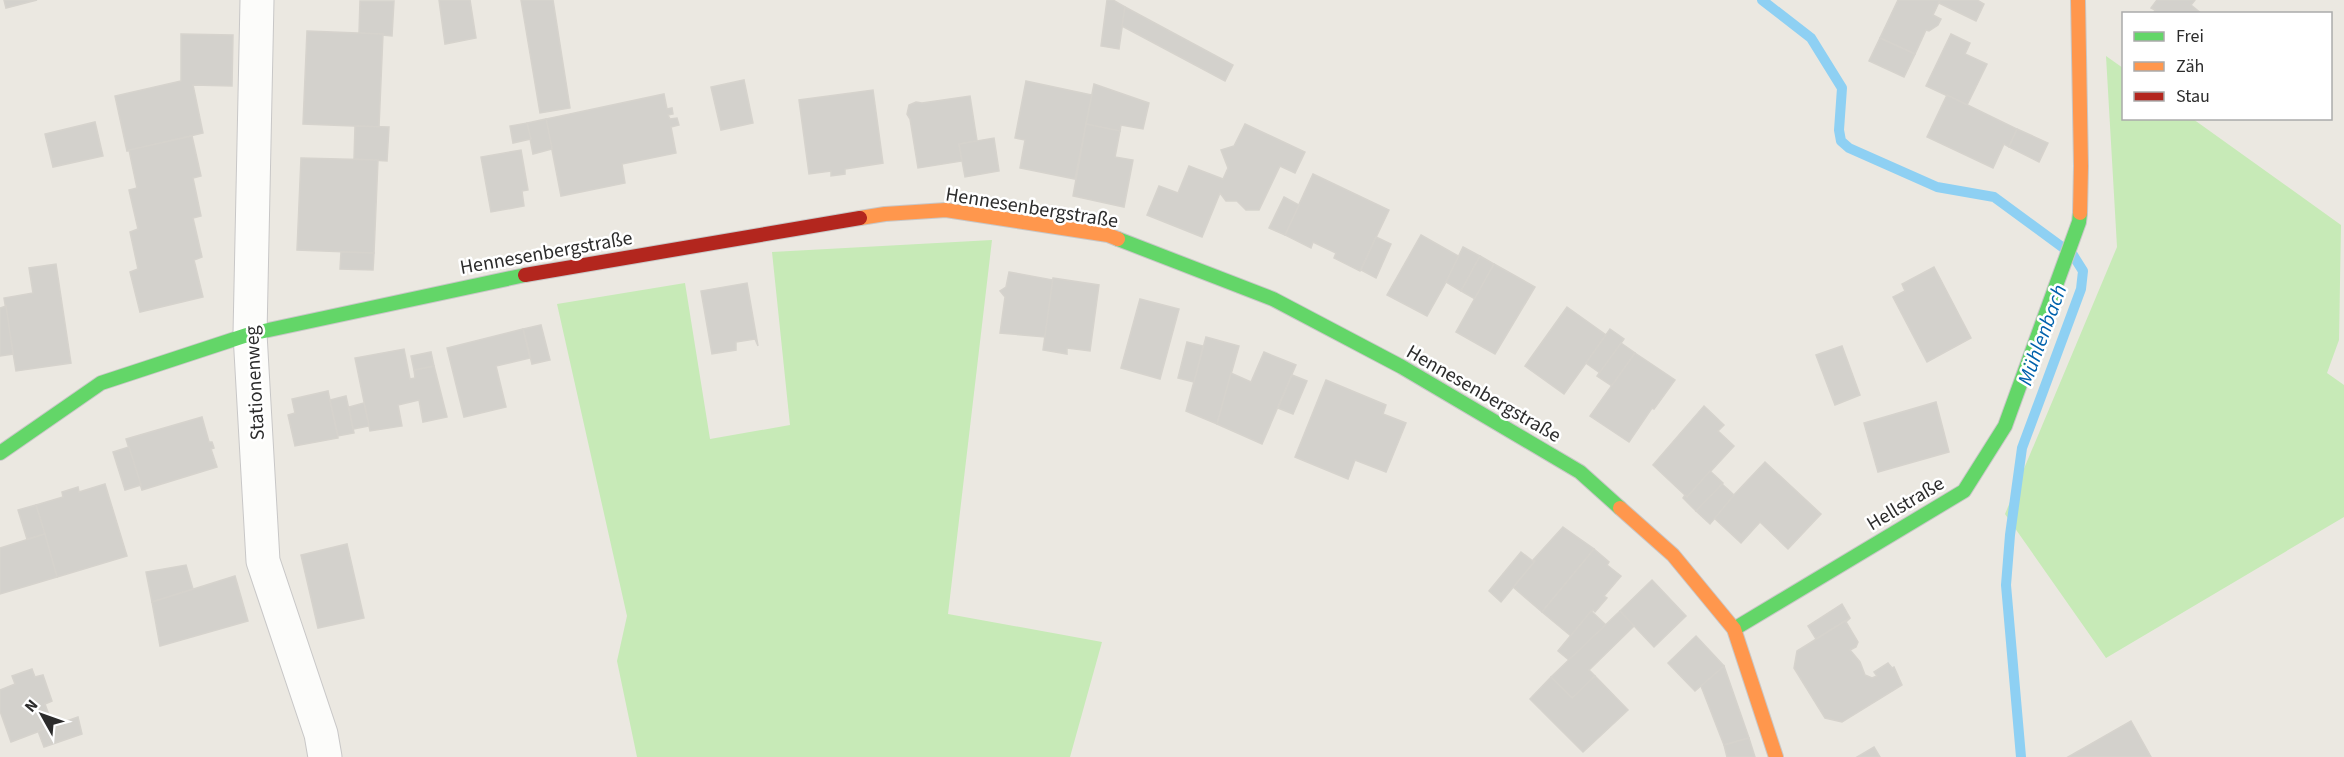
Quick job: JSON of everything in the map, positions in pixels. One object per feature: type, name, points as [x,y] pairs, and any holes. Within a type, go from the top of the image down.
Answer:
[{"type":"street","name":"Stationenweg","points":[[257,0],[250,334],[263,561],[321,734],[325,757]]},
{"type":"street","name":"Hellstraße","points":[[1734,629],[1964,491],[2005,426],[2079,222],[2081,189],[2076,49],[2078,0]]},
{"type":"street","name":"Hennesenbergstraße","points":[[0,453],[101,383],[250,334],[551,270],[885,214],[946,210],[1108,235],[1273,299],[1402,367],[1580,472],[1673,555],[1734,629],[1776,757]]},
{"type":"green space","points":[[2106,56],[2122,67],[2122,120],[2194,120],[2341,225],[2339,340],[2327,373],[2344,385],[2344,517],[2106,658],[2005,514],[2117,247]]},
{"type":"green space","points":[[992,240],[948,614],[1102,642],[1070,757],[637,757],[617,661],[627,616],[557,304],[685,283],[710,439],[790,425],[772,252]]},
{"type":"building","points":[[4,0],[37,0],[6,8]]},
{"type":"building","points":[[439,0],[470,0],[476,38],[445,44]]},
{"type":"building","points":[[521,0],[553,0],[570,108],[540,113]]},
{"type":"building","points":[[1107,0],[1113,0],[1125,7],[1119,49],[1101,46]]},
{"type":"building","points":[[1898,0],[1940,0],[1933,15],[1941,19],[1938,25],[1929,31],[1926,30],[1915,54],[1880,38]]},
{"type":"building","points":[[1940,0],[1977,0],[1984,4],[1976,21],[1939,3]]},
{"type":"building","points":[[2157,0],[2195,0],[2191,5],[2200,12],[2154,12],[2155,10],[2151,8]]},
{"type":"building","points":[[360,1],[394,1],[392,36],[359,33]]},
{"type":"building","points":[[1125,7],[1233,65],[1225,81],[1122,26]]},
{"type":"building","points":[[307,31],[383,34],[379,127],[303,124]]},
{"type":"building","points":[[181,34],[233,35],[232,86],[193,85],[203,133],[127,151],[115,96],[181,81]]},
{"type":"building","points":[[1951,34],[1970,43],[1965,54],[1987,64],[1967,105],[1926,86]]},
{"type":"building","points":[[1880,38],[1915,54],[1904,77],[1869,61]]},
{"type":"building","points":[[744,80],[753,123],[721,130],[711,87]]},
{"type":"building","points":[[1026,81],[1092,95],[1075,179],[1020,168],[1025,140],[1015,138]]},
{"type":"building","points":[[1094,84],[1149,103],[1143,129],[1121,125],[1120,131],[1086,124]]},
{"type":"building","points":[[873,90],[883,163],[845,169],[845,174],[831,176],[831,171],[809,174],[799,100]]},
{"type":"building","points":[[664,94],[667,109],[672,108],[673,114],[668,115],[670,119],[677,118],[679,125],[671,127],[676,153],[622,164],[625,183],[561,196],[546,119]]},
{"type":"building","points":[[1947,95],[2017,129],[2009,147],[2004,144],[1993,168],[1927,137]]},
{"type":"building","points":[[970,96],[977,141],[959,144],[962,161],[918,168],[910,119],[907,114],[909,105],[916,102]]},
{"type":"building","points":[[546,119],[552,149],[533,154],[527,123]]},
{"type":"building","points":[[95,122],[103,156],[53,167],[45,134]]},
{"type":"building","points":[[527,123],[531,139],[513,143],[510,126]]},
{"type":"building","points":[[1086,124],[1120,131],[1115,157],[1133,160],[1124,207],[1073,196]]},
{"type":"building","points":[[1245,124],[1305,152],[1295,173],[1280,166],[1259,210],[1246,210],[1237,201],[1226,201],[1220,193],[1202,237],[1147,215],[1159,186],[1178,193],[1189,166],[1223,179],[1228,168],[1221,150],[1234,146]]},
{"type":"building","points":[[355,126],[389,127],[387,161],[354,159]]},
{"type":"building","points":[[2017,129],[2048,143],[2039,162],[2009,147]]},
{"type":"building","points":[[192,136],[201,176],[193,178],[201,216],[193,218],[202,257],[194,260],[203,297],[140,312],[130,272],[138,269],[130,232],[138,229],[129,190],[137,188],[129,150]]},
{"type":"building","points":[[994,138],[999,171],[965,177],[959,144]]},
{"type":"building","points":[[521,150],[528,190],[522,191],[524,206],[491,212],[481,157]]},
{"type":"building","points":[[301,158],[378,160],[374,253],[297,250]]},
{"type":"building","points":[[1313,174],[1389,210],[1360,271],[1334,258],[1336,253],[1313,242],[1311,248],[1285,235]]},
{"type":"building","points":[[1284,197],[1299,205],[1285,235],[1269,228]]},
{"type":"building","points":[[1421,235],[1460,257],[1427,316],[1387,295]]},
{"type":"building","points":[[1376,237],[1391,244],[1376,278],[1361,270]]},
{"type":"building","points":[[1463,247],[1480,256],[1461,291],[1446,282]]},
{"type":"building","points":[[341,252],[374,253],[373,270],[340,269]]},
{"type":"building","points":[[1480,256],[1494,264],[1475,299],[1461,291]]},
{"type":"building","points":[[56,264],[71,363],[16,371],[4,298],[33,293],[29,268]]},
{"type":"building","points":[[1494,264],[1535,287],[1495,354],[1456,332]]},
{"type":"building","points":[[1934,267],[1971,338],[1927,362],[1893,297],[1905,291],[1902,284]]},
{"type":"building","points":[[1009,272],[1053,280],[1045,337],[1000,333],[1005,297],[1000,291],[1006,287]]},
{"type":"building","points":[[1053,278],[1099,285],[1090,351],[1067,348],[1067,354],[1043,350]]},
{"type":"building","points":[[747,283],[758,346],[755,339],[736,342],[736,350],[712,354],[701,291]]},
{"type":"building","points":[[1140,299],[1179,309],[1160,379],[1121,368]]},
{"type":"building","points":[[6,306],[13,354],[0,356],[0,308]]},
{"type":"building","points":[[1567,307],[1606,335],[1564,394],[1525,366]]},
{"type":"building","points":[[541,325],[550,360],[532,364],[523,329]]},
{"type":"building","points":[[523,329],[530,358],[496,366],[506,407],[464,417],[447,348]]},
{"type":"building","points":[[1610,329],[1624,339],[1600,373],[1586,363]]},
{"type":"building","points":[[1206,337],[1239,346],[1217,424],[1186,411]]},
{"type":"building","points":[[1187,342],[1203,346],[1194,382],[1178,378]]},
{"type":"building","points":[[1621,343],[1635,353],[1612,386],[1597,376]]},
{"type":"building","points":[[1842,346],[1860,395],[1835,405],[1816,355]]},
{"type":"building","points":[[404,349],[410,379],[415,378],[414,370],[434,366],[447,417],[423,422],[419,400],[398,405],[402,426],[370,431],[355,358]]},
{"type":"building","points":[[431,352],[434,366],[414,370],[411,356]]},
{"type":"building","points":[[1264,352],[1296,365],[1262,444],[1217,424],[1231,373],[1251,382]]},
{"type":"building","points":[[1635,353],[1675,380],[1629,442],[1590,416]]},
{"type":"building","points":[[1292,375],[1307,381],[1293,414],[1278,408]]},
{"type":"building","points":[[1326,380],[1386,405],[1383,414],[1406,423],[1386,472],[1355,460],[1348,479],[1295,457]]},
{"type":"building","points":[[328,391],[338,438],[295,446],[288,415],[295,413],[292,399]]},
{"type":"building","points":[[346,396],[354,433],[338,436],[330,400]]},
{"type":"building","points":[[1936,402],[1949,452],[1878,472],[1864,423]]},
{"type":"building","points":[[364,403],[369,426],[353,429],[349,407]]},
{"type":"building","points":[[1704,406],[1724,425],[1718,431],[1734,446],[1687,497],[1653,465]]},
{"type":"building","points":[[202,417],[209,442],[212,442],[214,448],[211,449],[217,467],[142,490],[126,439]]},
{"type":"building","points":[[129,447],[141,485],[125,490],[113,452]]},
{"type":"building","points":[[1765,462],[1821,514],[1788,549],[1760,522],[1741,543],[1713,517]]},
{"type":"building","points":[[1710,471],[1723,483],[1696,511],[1683,498],[1685,495],[1687,497]]},
{"type":"building","points":[[105,484],[127,556],[57,577],[36,505],[63,497],[62,492],[78,487],[79,492]]},
{"type":"building","points":[[1722,484],[1734,495],[1710,524],[1696,511]]},
{"type":"building","points":[[36,505],[45,534],[27,539],[18,510]]},
{"type":"building","points":[[1563,527],[1594,549],[1542,612],[1513,587],[1535,561],[1533,560]]},
{"type":"building","points":[[45,534],[57,577],[0,594],[0,548]]},
{"type":"building","points":[[347,544],[364,618],[318,628],[301,555]]},
{"type":"building","points":[[1594,549],[1609,562],[1607,565],[1621,576],[1604,596],[1607,598],[1595,612],[1593,610],[1571,636],[1542,612]]},
{"type":"building","points":[[1521,552],[1534,562],[1501,602],[1489,591]]},
{"type":"building","points":[[186,565],[193,589],[152,602],[146,572]]},
{"type":"building","points":[[235,576],[248,621],[160,646],[152,602]]},
{"type":"building","points":[[1652,580],[1686,616],[1654,647],[1620,611]]},
{"type":"building","points":[[1842,604],[1850,618],[1816,639],[1808,626]]},
{"type":"building","points":[[1591,611],[1606,625],[1569,660],[1558,651]]},
{"type":"building","points":[[1620,611],[1634,626],[1589,670],[1595,676],[1572,698],[1551,677]]},
{"type":"building","points":[[1850,618],[1846,622],[1858,642],[1856,647],[1850,650],[1860,662],[1865,675],[1872,678],[1877,676],[1874,672],[1888,663],[1892,668],[1894,667],[1902,685],[1842,722],[1825,718],[1794,668],[1797,651]]},
{"type":"building","points":[[1696,636],[1724,666],[1695,691],[1668,663]]},
{"type":"building","points":[[1724,666],[1749,738],[1724,745],[1701,686]]},
{"type":"building","points":[[32,669],[35,677],[43,675],[52,701],[45,704],[53,726],[11,742],[0,711],[0,690],[15,684],[12,676]]},
{"type":"building","points":[[1595,676],[1628,710],[1583,752],[1530,699],[1551,677],[1572,698]]},
{"type":"building","points":[[78,717],[82,734],[44,747],[38,731]]},
{"type":"building","points":[[2131,721],[2151,757],[2068,757]]},
{"type":"building","points":[[1749,738],[1755,757],[1727,757],[1724,745]]},
{"type":"building","points":[[1874,747],[1880,757],[1857,757]]},
{"type":"waterway","name":"Mühlenbach","points":[[1762,0],[1811,38],[1842,88],[1839,130],[1841,141],[1849,148],[1937,187],[1994,197],[2073,255],[2083,271],[2081,289],[2022,448],[2010,535],[2006,585],[2021,757]]},
{"type":"traffic: fast","points":[[1734,629],[1964,491],[2005,426],[2079,222],[2080,213]]},
{"type":"traffic: fast","points":[[1118,239],[1273,299],[1402,367],[1580,472],[1620,508]]},
{"type":"traffic: fast","points":[[0,453],[101,383],[250,334],[525,275]]},
{"type":"traffic: slow","points":[[2078,0],[2080,213]]},
{"type":"traffic: slow","points":[[860,218],[946,210],[1108,235],[1118,239]]},
{"type":"traffic: slow","points":[[1620,508],[1673,555],[1734,629],[1776,757]]},
{"type":"traffic: jam","points":[[525,275],[860,218]]}]
